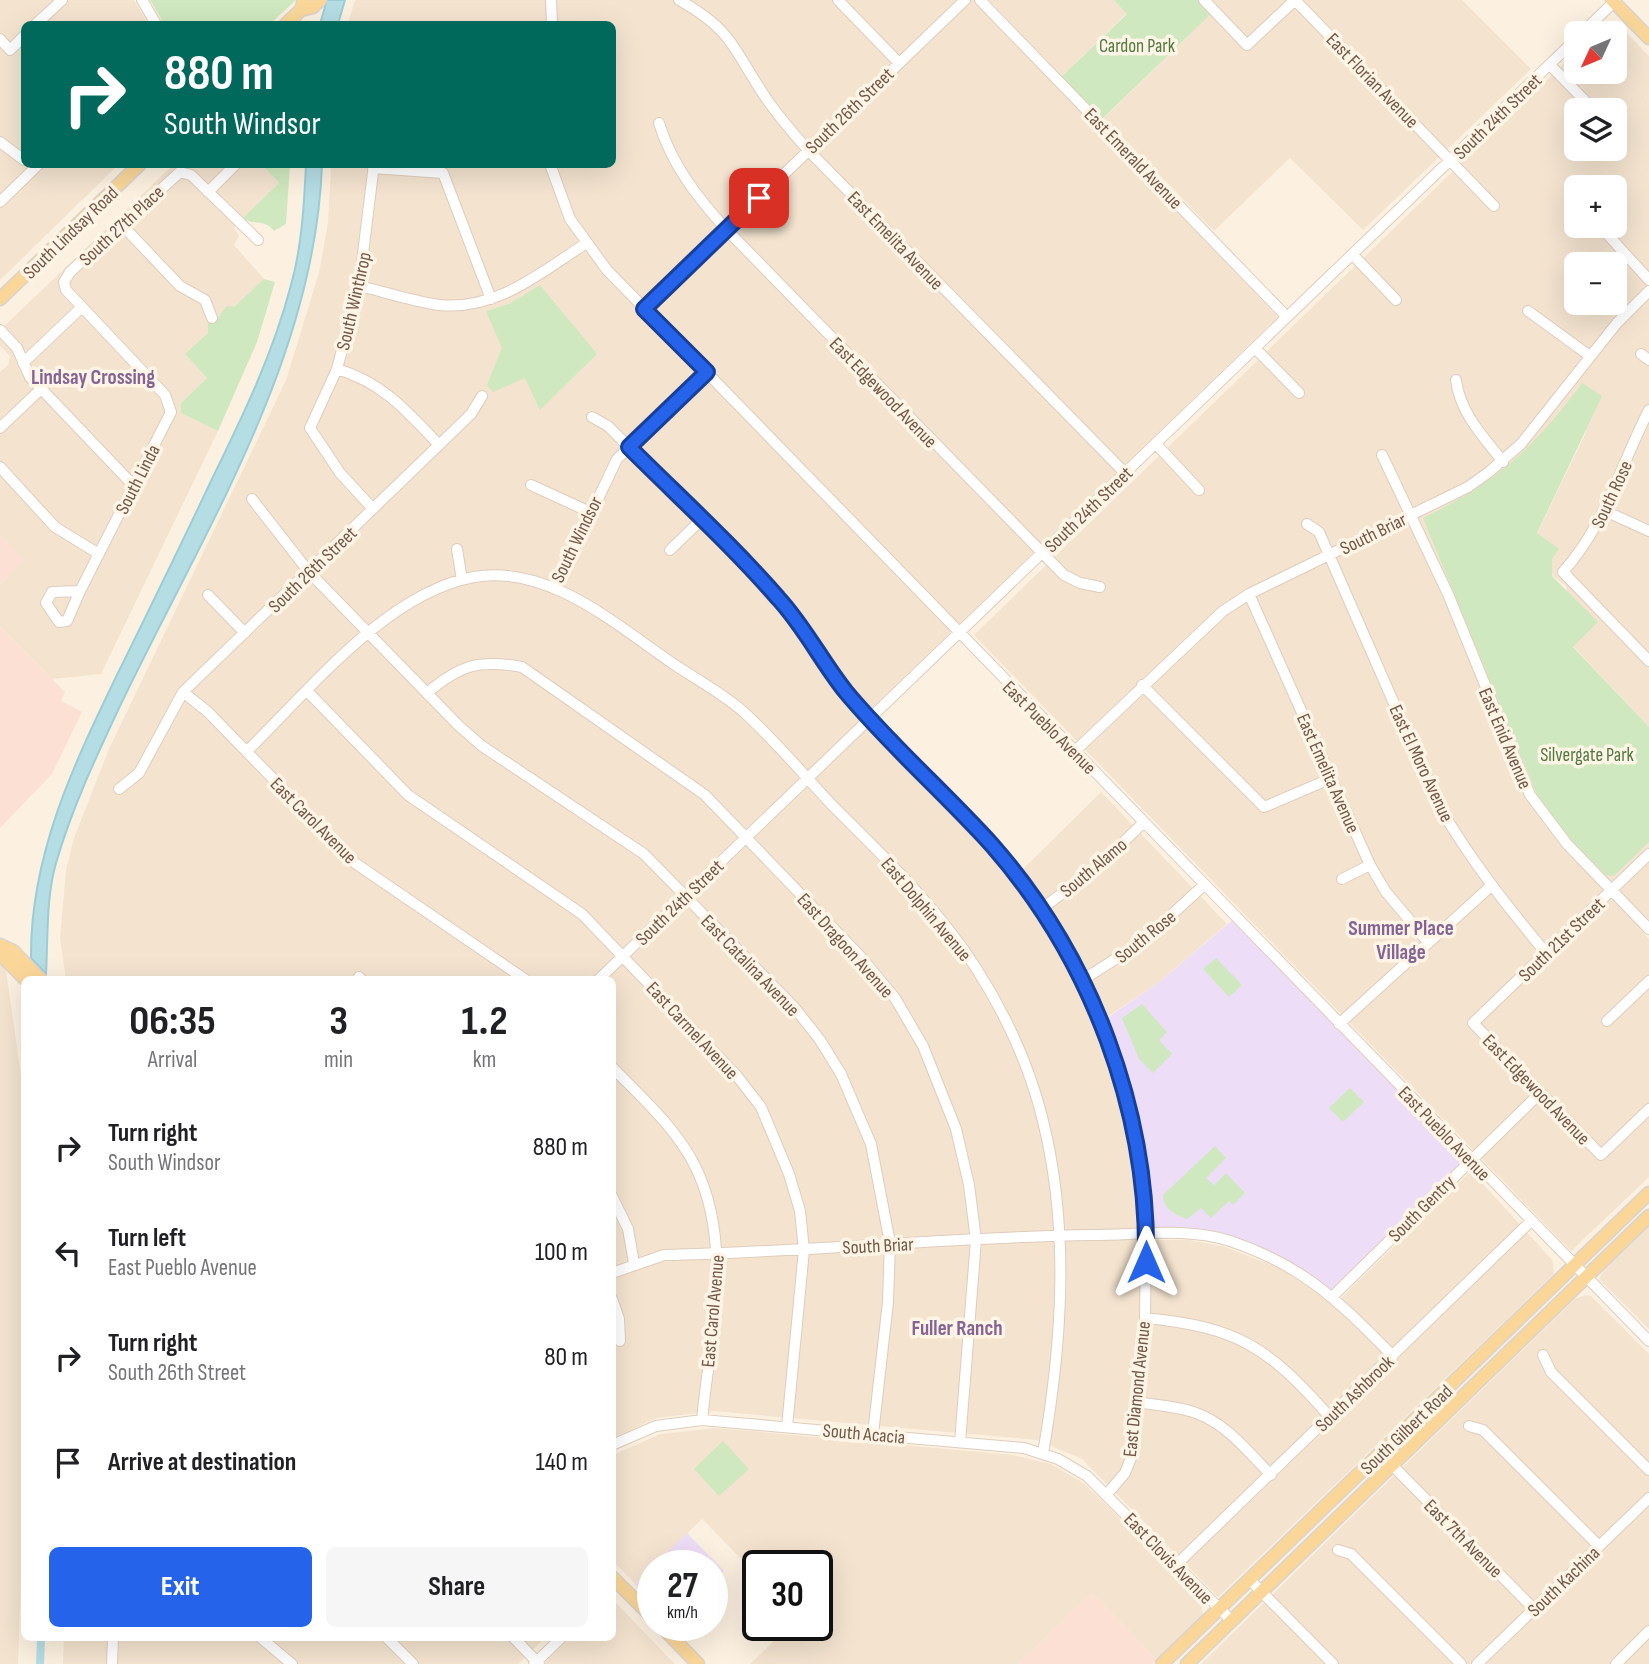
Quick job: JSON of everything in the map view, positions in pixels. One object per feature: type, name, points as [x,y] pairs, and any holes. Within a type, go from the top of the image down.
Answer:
[{"type":"main road","points":[[289,21],[303,5],[313,7],[320,0]]},
{"type":"main road","points":[[1614,1],[1649,38]]},
{"type":"main road","name":"South Lindsay Road","points":[[0,299],[136,168]]},
{"type":"main road","points":[[2,947],[13,951],[37,976]]},
{"type":"main road","points":[[2,947],[6,960],[22,976]]},
{"type":"main road","name":"South Gilbert Road","points":[[1186,1664],[1393,1466],[1580,1271],[1649,1193]]},
{"type":"main road","name":"South Gilbert Road","points":[[1162,1664],[1580,1271],[1649,1216]]},
{"type":"main road","points":[[616,1585],[637,1604]]},
{"type":"main road","points":[[676,1641],[698,1664]]},
{"type":"street","points":[[39,21],[62,0]]},
{"type":"street","points":[[142,0],[154,21]]},
{"type":"street","points":[[551,0],[552,21]]},
{"type":"street","name":"East Emelita Avenue","points":[[680,0],[702,13],[727,34],[768,100],[808,150],[1125,473]]},
{"type":"street","points":[[838,0],[899,63]]},
{"type":"street","name":"South 26th Street","points":[[644,309],[965,0]]},
{"type":"street","name":"East Emerald Avenue","points":[[980,0],[1287,317]]},
{"type":"street","points":[[1204,0],[1247,45],[1295,0]]},
{"type":"street","name":"East Florian Avenue","points":[[1295,0],[1494,206]]},
{"type":"street","points":[[1594,21],[1614,1]]},
{"type":"street","points":[[0,39],[10,50],[21,39]]},
{"type":"street","name":"South 24th Street","points":[[602,976],[1564,51]]},
{"type":"street","points":[[1550,65],[1582,98]]},
{"type":"street","name":"East Edgewood Avenue","points":[[659,123],[666,147],[689,184],[726,229],[1042,554],[1064,575],[1080,583],[1100,587]]},
{"type":"street","points":[[0,142],[21,158]]},
{"type":"street","points":[[0,202],[32,168]]},
{"type":"street","points":[[232,168],[208,192],[257,240]]},
{"type":"street","name":"South Winthrop","points":[[373,168],[359,286],[337,369],[310,428],[340,474],[373,509]]},
{"type":"street","points":[[393,168],[443,173],[491,299]]},
{"type":"street","name":"East Pueblo Avenue","points":[[551,168],[559,196],[585,244],[644,309],[1649,1340]]},
{"type":"street","name":"South 27th Place","points":[[82,307],[66,290],[64,282],[70,272],[175,175],[183,171],[191,175],[208,192]]},
{"type":"street","points":[[121,225],[180,286],[205,300],[212,318]]},
{"type":"street","points":[[1611,238],[1649,280]]},
{"type":"street","points":[[359,286],[438,304],[464,305],[491,299],[525,284],[585,244]]},
{"type":"street","points":[[1353,255],[1396,300]]},
{"type":"street","name":"South Briar","points":[[1075,751],[1209,622],[1249,594],[1468,486],[1503,461],[1542,419],[1617,323],[1649,291]]},
{"type":"street","points":[[23,363],[82,307]]},
{"type":"street","name":"South Linda","points":[[80,591],[171,412],[170,404],[82,307]]},
{"type":"street","points":[[1528,311],[1590,356]]},
{"type":"street","points":[[0,330],[17,348],[30,377],[133,485]]},
{"type":"street","points":[[1255,348],[1299,393]]},
{"type":"street","points":[[337,369],[362,376],[390,394],[439,445]]},
{"type":"street","name":"South Windsor","points":[[247,751],[369,632],[406,603],[462,580],[505,577],[555,589],[617,459],[707,372]]},
{"type":"street","points":[[1456,380],[1458,397],[1469,418],[1503,461]]},
{"type":"street","points":[[0,428],[41,389]]},
{"type":"street","name":"South 26th Street","points":[[118,789],[139,774],[183,692],[471,414],[482,396]]},
{"type":"street","name":"South Rose","points":[[1649,410],[1644,431],[1605,511],[1585,547],[1563,572],[1649,660]]},
{"type":"street","name":"East Diamond Avenue","points":[[592,417],[608,426],[779,599],[845,691],[993,846],[1040,910],[1082,981],[1099,1016],[1140,1157],[1146,1235],[1145,1318],[1133,1453],[1125,1473],[1107,1494]]},
{"type":"street","points":[[1156,444],[1199,490]]},
{"type":"street","name":"East Enid Avenue","points":[[1382,455],[1448,594],[1530,795],[1555,830],[1649,929]]},
{"type":"street","points":[[0,467],[55,527],[100,554]]},
{"type":"street","points":[[531,485],[590,513]]},
{"type":"street","name":"East Catalina Avenue","points":[[252,499],[309,572],[482,746],[644,854],[794,1007],[820,1040],[841,1074],[871,1144],[890,1243],[888,1302],[873,1434]]},
{"type":"street","points":[[1605,511],[1649,531]]},
{"type":"street","points":[[670,550],[701,520]]},
{"type":"street","name":"East El Moro Avenue","points":[[1307,524],[1320,532],[1438,804],[1460,842],[1546,953]]},
{"type":"street","points":[[457,549],[462,580]]},
{"type":"street","name":"East Dolphin Avenue","points":[[555,589],[586,604],[745,713],[914,888],[969,958],[998,1007],[1018,1046],[1043,1121],[1062,1236],[1059,1322],[1043,1453]]},
{"type":"street","points":[[208,594],[245,633]]},
{"type":"street","name":"East Emelita Avenue","points":[[1249,594],[1370,865],[1386,892],[1427,941]]},
{"type":"street","name":"East Dragoon Avenue","points":[[427,693],[459,668],[498,662],[522,667],[705,795],[860,956],[895,998],[923,1045],[957,1129],[969,1185],[976,1240],[960,1442]]},
{"type":"street","points":[[1142,685],[1264,807],[1332,778]]},
{"type":"street","name":"East Carol Avenue","points":[[183,692],[247,751],[355,863],[520,976]]},
{"type":"street","name":"East Carmel Avenue","points":[[307,692],[408,795],[582,914],[737,1076],[761,1107],[789,1174],[800,1212],[804,1250],[788,1427]]},
{"type":"street","name":"South Alamo","points":[[1040,910],[1100,865],[1144,822]]},
{"type":"street","name":"South 21st Street","points":[[1473,1023],[1649,854]]},
{"type":"street","points":[[1342,879],[1370,865]]},
{"type":"street","name":"South Rose","points":[[1082,981],[1142,942],[1204,885]]},
{"type":"street","points":[[1339,1024],[1427,941],[1492,886]]},
{"type":"street","points":[[1607,1021],[1649,981]]},
{"type":"street","name":"East Edgewood Avenue","points":[[1473,1023],[1601,1155],[1649,1109]]},
{"type":"street","name":"East Carol Avenue","points":[[616,1072],[657,1114],[695,1166],[714,1219],[718,1254],[702,1420]]},
{"type":"street","name":"South Gentry","points":[[1333,1296],[1540,1093]]},
{"type":"street","points":[[616,1204],[628,1229],[634,1264]]},
{"type":"street","name":"South Ashbrook","points":[[1176,1565],[1531,1221]]},
{"type":"street","name":"South Briar","points":[[616,1271],[664,1255],[1062,1236],[1189,1235],[1227,1240],[1299,1273],[1333,1296],[1393,1356]]},
{"type":"street","points":[[616,1310],[620,1341]]},
{"type":"street","points":[[1145,1318],[1185,1322],[1242,1340],[1273,1358],[1329,1416]]},
{"type":"street","points":[[1543,1356],[1551,1372],[1649,1470]]},
{"type":"street","points":[[1136,1402],[1194,1412],[1214,1422],[1235,1437],[1271,1475]]},
{"type":"street","name":"South Acacia","points":[[616,1443],[656,1426],[702,1420],[1024,1448],[1043,1453],[1076,1468],[1107,1494]]},
{"type":"street","points":[[1469,1426],[1483,1430],[1599,1546]]},
{"type":"street","name":"East 7th Avenue","points":[[1393,1466],[1534,1609]]},
{"type":"street","name":"East Clovis Avenue","points":[[1107,1494],[1231,1621]]},
{"type":"street","name":"South Kachina","points":[[1478,1664],[1649,1498]]},
{"type":"street","points":[[1338,1550],[1351,1554],[1461,1664]]},
{"type":"street","points":[[1250,1580],[1333,1664]]},
{"type":"street","points":[[1616,1664],[1649,1631]]},
{"type":"street","points":[[112,1664],[113,1641]]},
{"type":"street","points":[[265,1641],[292,1664]]},
{"type":"street","points":[[390,1641],[413,1664]]},
{"type":"street","points":[[517,1641],[537,1663],[558,1641]]},
{"type":"shaded area","points":[[0,0],[134,0],[146,21],[21,21],[21,168],[115,168],[0,280]]},
{"type":"shaded area","points":[[355,0],[974,0],[1278,317],[860,719],[988,849],[1012,880],[1101,792],[1227,924],[1158,983],[1095,1025],[1127,1126],[1140,1240],[1189,1240],[1225,1247],[1284,1270],[1334,1305],[1471,1171],[1553,1261],[1554,1274],[1218,1597],[1082,1459],[1037,1440],[713,1411],[657,1418],[616,1437],[616,976],[65,976],[60,938],[66,870],[74,838],[109,749],[286,380],[319,273],[328,223],[331,168],[616,168],[616,21],[349,21]]},
{"type":"shaded area","points":[[989,0],[1114,0],[1127,13],[1062,76]]},
{"type":"shaded area","points":[[1204,0],[1462,0],[1531,69],[1363,230],[1290,158],[1214,231],[1104,118],[1214,11]]},
{"type":"shaded area","points":[[1628,34],[1649,56],[1649,727],[1573,646],[1566,586],[1552,575],[1552,558],[1537,534],[1586,432],[1582,383],[1558,416],[1512,464],[1470,496],[1423,518],[1614,876],[1649,842],[1649,919],[1639,928],[1649,939],[1649,1177],[1571,1251],[974,635],[1564,64],[1564,84],[1628,84]]},
{"type":"shaded area","points":[[170,168],[265,168],[279,183],[234,227],[239,236],[234,245],[264,279],[234,307],[214,318],[208,333],[185,354],[207,378],[181,403],[181,413],[218,431],[101,674],[52,679],[0,627],[0,584],[24,560],[0,535],[0,372],[8,365],[10,356],[0,346],[0,330]]},
{"type":"shaded area","points":[[0,535],[25,560],[0,584]]},
{"type":"shaded area","points":[[0,627],[65,692],[61,701],[82,712],[52,774],[0,828]]},
{"type":"shaded area","points":[[1235,918],[1471,1160],[1333,1296],[1308,1277],[1227,1240],[1146,1235],[1140,1157],[1101,1022],[1158,983]]},
{"type":"shaded area","points":[[0,963],[6,970],[21,1076],[21,1575],[18,1664],[0,1664]]},
{"type":"shaded area","points":[[1649,1226],[1649,1329],[1599,1279],[1604,1270]]},
{"type":"shaded area","points":[[1591,1296],[1649,1354],[1649,1664],[1201,1664],[1575,1299]]},
{"type":"shaded area","points":[[716,1428],[1013,1455],[1051,1464],[1082,1482],[1107,1505],[1201,1604],[1203,1615],[1157,1660],[1092,1593],[1018,1664],[750,1664],[774,1641],[833,1641],[833,1550],[742,1550],[742,1560],[702,1519],[670,1550],[637,1550],[635,1584],[616,1564],[616,1454],[660,1434]]},
{"type":"shaded area","points":[[687,1533],[704,1550],[669,1550]]},
{"type":"shaded area","points":[[1092,1593],[1157,1660],[1152,1664],[1018,1664]]},
{"type":"shaded area","points":[[616,1603],[637,1625],[637,1641],[653,1641],[675,1664],[543,1664],[567,1641],[616,1641]]},
{"type":"shaded area","points":[[64,1641],[542,1641],[518,1664],[63,1664]]},
{"type":"green space","points":[[150,0],[296,0],[273,21],[162,21]]},
{"type":"green space","name":"Cardon Park","points":[[1114,0],[1204,0],[1214,11],[1099,122],[1058,80],[1127,14]]},
{"type":"green space","points":[[265,168],[290,168],[286,224],[274,231],[262,223],[243,218],[279,183]]},
{"type":"green space","points":[[264,279],[275,282],[257,342],[218,431],[181,413],[181,403],[207,378],[185,354],[208,333],[208,320],[219,316],[227,306],[234,307]]},
{"type":"green space","points":[[540,285],[597,354],[540,410],[525,378],[493,392],[487,385],[502,348],[486,311],[509,304]]},
{"type":"green space","name":"Silvergate Park","points":[[1582,383],[1602,396],[1537,533],[1559,549],[1552,559],[1552,576],[1598,622],[1573,647],[1649,727],[1649,842],[1614,876],[1606,875],[1571,840],[1538,797],[1423,518],[1472,491],[1512,462],[1547,427]]},
{"type":"green space","points":[[1216,958],[1242,985],[1229,997],[1203,969]]},
{"type":"green space","points":[[1142,1004],[1167,1032],[1159,1040],[1172,1054],[1153,1073],[1139,1059],[1122,1018]]},
{"type":"green space","points":[[1350,1088],[1364,1102],[1343,1122],[1329,1108]]},
{"type":"green space","points":[[1215,1146],[1226,1158],[1206,1178],[1214,1185],[1226,1173],[1245,1193],[1233,1205],[1229,1201],[1211,1218],[1201,1208],[1187,1219],[1168,1208],[1163,1195]]},
{"type":"green space","points":[[723,1441],[749,1469],[719,1496],[694,1469]]},
{"type":"water","points":[[327,0],[345,0],[339,21],[321,21]]},
{"type":"water","points":[[306,168],[322,168],[315,237],[299,308],[277,377],[218,511],[120,706],[69,822],[50,890],[46,974],[31,958],[33,920],[46,848],[57,813],[84,744],[266,361],[295,270],[302,225]]},
{"type":"waterway","points":[[40,1664],[41,1641]]},
{"type":"district","name":"Lindsay Crossing","points":[[93,377]]},
{"type":"district","name":"Summer Place Village","points":[[1401,940]]},
{"type":"district","name":"Fuller Ranch","points":[[957,1328]]},
{"type":"route","points":[[759,198],[644,309],[707,372],[629,447],[779,599],[845,691],[993,846],[1040,910],[1064,948],[1099,1016],[1116,1065],[1140,1157],[1146,1262]]}]
